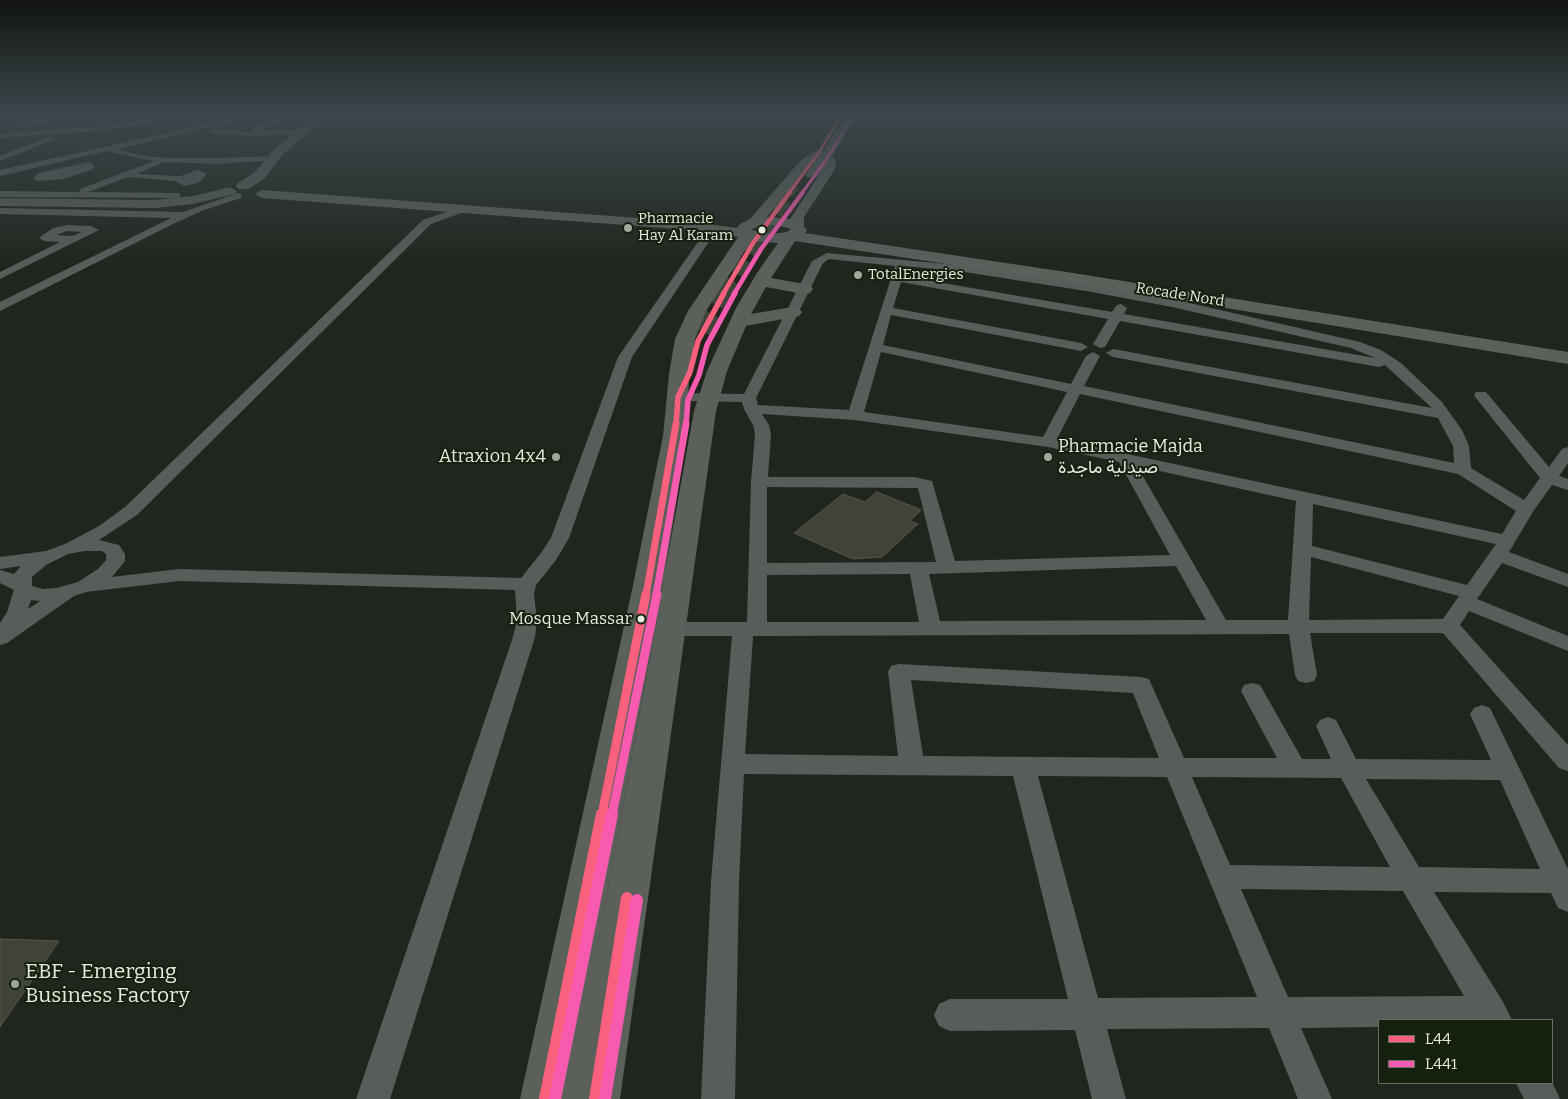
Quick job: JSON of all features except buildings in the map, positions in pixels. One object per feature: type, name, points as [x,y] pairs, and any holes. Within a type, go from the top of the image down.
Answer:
[{"type":"highway","points":[[237,192],[260,175],[267,165]]},
{"type":"highway","points":[[266,188],[264,182],[279,165]]},
{"type":"highway","points":[[694,397],[681,356],[688,329],[697,310],[764,209],[803,165]]},
{"type":"highway","points":[[799,185],[814,165]]},
{"type":"highway","points":[[694,397],[717,371],[760,281],[795,232],[798,215],[829,169],[828,165]]},
{"type":"highway","points":[[266,188],[414,205],[750,229],[777,221],[795,232]]},
{"type":"highway","points":[[237,192],[266,188],[711,226],[742,218],[764,209]]},
{"type":"highway","name":"Rocade Nord","points":[[795,232],[843,244],[936,256],[1131,291],[1568,358]]},
{"type":"highway","name":"Rocade Nord","points":[[795,232],[1568,354]]},
{"type":"highway","points":[[776,257],[803,247],[843,244]]},
{"type":"highway","points":[[864,246],[901,262],[936,256]]},
{"type":"highway","points":[[760,281],[804,289]]},
{"type":"highway","points":[[739,322],[793,312]]},
{"type":"highway","points":[[596,1099],[655,629],[675,436],[694,397],[708,363],[710,332],[698,341],[690,372],[694,397]]},
{"type":"highway","points":[[545,1099],[655,629]]},
{"type":"main road","points":[[155,204],[177,199],[206,201],[237,192]]},
{"type":"main road","points":[[0,202],[155,204],[181,208],[188,214]]},
{"type":"street","points":[[0,173],[35,165]]},
{"type":"street","points":[[52,203],[151,165]]},
{"type":"street","points":[[74,173],[90,166],[78,166],[37,177],[52,179],[74,173],[180,179],[179,181],[182,182],[192,182],[203,174],[200,173],[210,169]]},
{"type":"street","points":[[0,308],[188,214],[237,192]]},
{"type":"street","points":[[0,194],[73,194],[177,199]]},
{"type":"street","points":[[414,205],[427,214],[427,222]]},
{"type":"street","points":[[0,563],[52,554],[72,547],[105,530],[131,511],[427,222],[466,208]]},
{"type":"street","points":[[0,211],[188,214]]},
{"type":"street","points":[[8,221],[32,211]]},
{"type":"street","points":[[373,1099],[524,637],[527,621],[524,594],[526,584],[550,556],[560,538],[625,357],[711,226]]},
{"type":"street","points":[[0,276],[74,239]]},
{"type":"street","points":[[750,404],[818,261],[822,258],[839,256],[1131,291],[1345,342],[1376,353],[1396,366],[1428,395],[1445,415],[1461,446],[1463,470]]},
{"type":"street","points":[[855,415],[901,262]]},
{"type":"street","points":[[0,267],[17,267]]},
{"type":"street","points":[[896,278],[1396,366]]},
{"type":"street","points":[[1048,442],[1131,291]]},
{"type":"street","points":[[887,311],[1081,347],[1090,343],[1103,356],[1112,353],[1445,415]]},
{"type":"street","points":[[875,348],[1076,388],[1463,470],[1526,509]]},
{"type":"street","points":[[1481,395],[1559,482]]},
{"type":"street","points":[[694,397],[855,415],[1048,442],[1124,457],[1305,497],[1502,548],[1568,581]]},
{"type":"street","points":[[718,1099],[725,881],[732,764],[758,569],[759,482],[763,434],[761,425],[750,404]]},
{"type":"street","points":[[1449,626],[1526,509],[1559,482],[1568,452]]},
{"type":"street","points":[[1124,457],[1220,627]]},
{"type":"street","points":[[759,482],[923,483],[926,486],[947,567]]},
{"type":"street","points":[[1305,497],[1298,626],[1306,675]]},
{"type":"street","points":[[0,638],[78,588],[105,574],[114,555],[119,530],[131,511]]},
{"type":"street","points":[[72,547],[96,545],[145,570],[179,575],[526,584]]},
{"type":"street","points":[[1302,549],[1468,598],[1568,644]]},
{"type":"street","points":[[0,638],[17,612],[22,577],[28,569],[52,554]]},
{"type":"street","points":[[758,569],[918,568],[1183,560]]},
{"type":"street","points":[[918,568],[931,628]]},
{"type":"street","points":[[0,576],[43,595],[78,588],[179,575]]},
{"type":"street","points":[[655,629],[892,630],[931,628],[1449,626],[1568,761]]},
{"type":"street","points":[[912,766],[899,672],[1141,685],[1315,1099]]},
{"type":"street","points":[[1252,691],[1295,769]]},
{"type":"street","points":[[1222,877],[1411,879],[1564,890],[1482,714]]},
{"type":"street","points":[[1328,726],[1348,769],[1493,1016]]},
{"type":"street","points":[[732,764],[1508,770]]},
{"type":"street","points":[[1023,767],[1109,1099]]},
{"type":"street","points":[[950,1014],[1278,1012],[1493,1016]]},
{"type":"street","points":[[1534,1084],[1543,1099]]},
{"type":"tunnel","points":[[788,193],[794,185]]},
{"type":"tunnel","points":[[724,294],[753,243],[789,192]]},
{"type":"tunnel","points":[[703,332],[725,293]]},
{"type":"transit line","name":"L44","points":[[545,1099],[647,590],[675,436],[678,397],[690,372],[698,341],[731,279],[753,243],[810,165]]},
{"type":"transit line","name":"L441","points":[[555,1099],[657,592],[685,438],[688,400],[699,375],[707,345],[740,284],[761,249],[822,165]]},
{"type":"transit line","name":"L44","points":[[595,1099],[627,898]]},
{"type":"transit line","name":"L441","points":[[605,1099],[637,900]]},
{"type":"place","name":"Pharmacie Hay Al Karam","points":[[628,228]]},
{"type":"place","name":"TotalEnergies","points":[[858,275]]},
{"type":"place","name":"Atraxion 4x4","points":[[556,457]]},
{"type":"place","name":"Pharmacie Majda صيدلية ماجدة","points":[[1048,457]]},
{"type":"place","name":"Mosque Massar","points":[[641,619]]},
{"type":"place","name":"EBF - Emerging Business Factory","points":[[15,984]]}]
